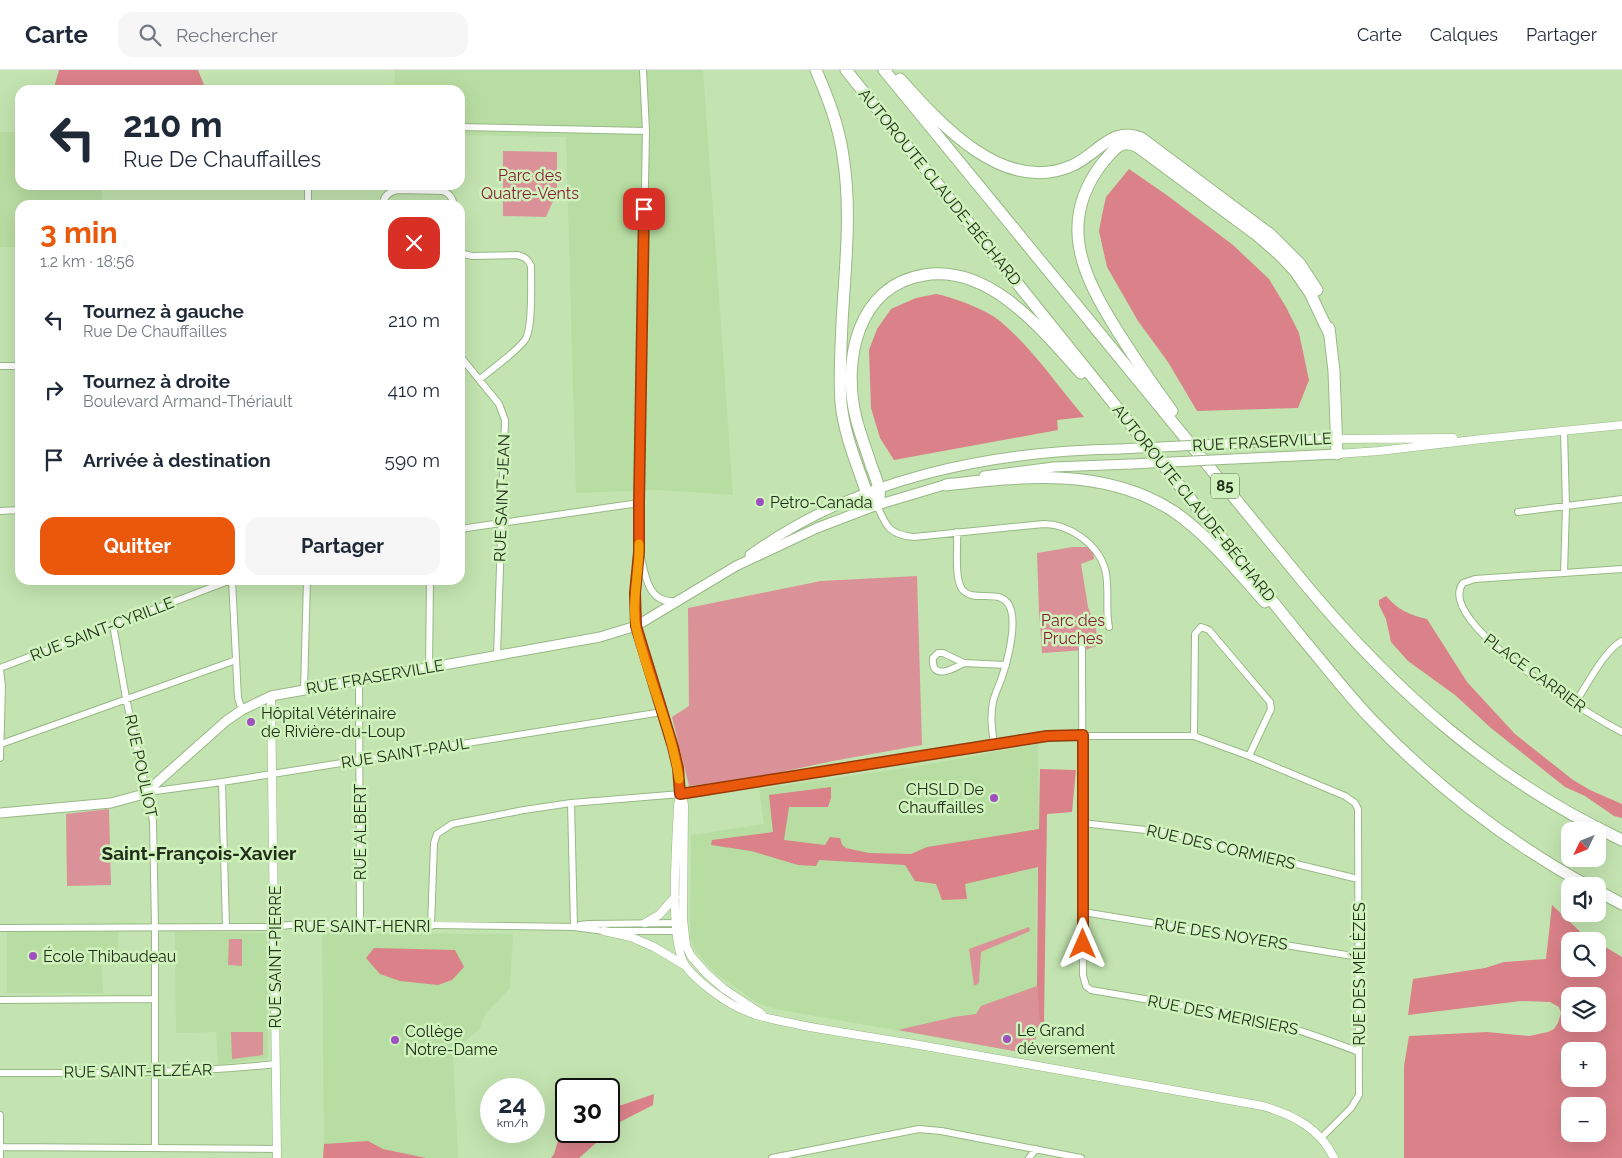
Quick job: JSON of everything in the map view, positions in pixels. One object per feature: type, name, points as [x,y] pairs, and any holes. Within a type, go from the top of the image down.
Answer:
[{"type":"highway","points":[[816,70],[828,98],[837,128],[846,181],[840,380],[841,404],[849,440],[867,494],[877,505]]},
{"type":"highway","name":"AUTOROUTE CLAUDE-BÉCHARD","points":[[846,70],[1302,638],[1374,722],[1418,765],[1467,806],[1522,847],[1573,877]]},
{"type":"highway","name":"AUTOROUTE CLAUDE-BÉCHARD","points":[[884,70],[1353,641],[1421,707],[1470,747],[1529,788],[1584,821],[1622,840]]},
{"type":"highway","points":[[892,70],[953,133],[984,155],[1012,168],[1034,172],[1058,170],[1078,162],[1108,140],[1118,136],[1133,135],[1145,140],[1251,218],[1292,254],[1306,272],[1321,298],[1327,315],[1334,371],[1337,454]]},
{"type":"highway","points":[[1249,515],[1155,387],[1106,313],[1093,288],[1084,266],[1078,233],[1080,205],[1094,175],[1121,144],[1130,143],[1138,147],[1257,235],[1280,255],[1310,293],[1330,335]]},
{"type":"highway","points":[[877,505],[880,489],[863,442],[854,403],[852,371],[857,336],[868,311],[888,290],[913,278],[939,274],[961,276],[979,283],[1011,303],[1032,320],[1197,506]]},
{"type":"highway","points":[[946,485],[1026,477],[1063,478],[1122,487],[1162,505],[1186,521],[1219,552],[1264,601],[1326,675],[1374,722]]},
{"type":"highway","points":[[1606,895],[1622,904]]},
{"type":"main road","name":"RUE FRASERVILLE","points":[[736,566],[782,534],[820,514],[867,494],[940,470],[1001,457],[1066,450],[1336,439]]},
{"type":"main road","name":"RUE FRASERVILLE","points":[[0,813],[111,803],[148,792],[226,721],[242,710],[271,696],[600,637],[636,626],[736,566],[817,528],[877,505],[946,485],[985,476],[1031,469],[1337,454]]},
{"type":"street","points":[[643,70],[646,131],[639,552],[635,593],[636,626],[676,761],[680,794],[684,806],[680,956],[686,966]]},
{"type":"street","points":[[465,127],[646,131]]},
{"type":"street","points":[[383,200],[390,191],[397,190],[443,191],[449,194],[453,200]]},
{"type":"street","points":[[465,254],[472,256],[517,255],[524,257],[531,266],[528,335],[521,344],[480,380]]},
{"type":"street","name":"RUE SAINT-JEAN","points":[[465,362],[499,404],[505,420],[497,655]]},
{"type":"street","points":[[0,366],[15,366]]},
{"type":"street","name":"RUE FRASERVILLE","points":[[1337,454],[1622,425]]},
{"type":"street","points":[[1564,431],[1566,507],[1564,573]]},
{"type":"street","name":"RUE FRASERVILLE","points":[[1336,439],[1482,439]]},
{"type":"street","points":[[1518,512],[1622,500]]},
{"type":"street","points":[[465,528],[639,503]]},
{"type":"street","points":[[877,505],[888,527],[896,534],[914,537],[1044,524],[1053,524],[1071,530],[1088,542],[1105,569],[1109,627]]},
{"type":"street","points":[[0,510],[15,510]]},
{"type":"street","points":[[957,532],[958,577],[961,588],[972,596],[989,595],[1002,598],[1011,610],[1011,631],[1006,664],[993,701],[994,744]]},
{"type":"street","points":[[639,552],[647,582],[654,594],[661,600],[669,602],[678,601]]},
{"type":"street","name":"PLACE CARRIER","points":[[1622,569],[1470,580],[1461,585],[1459,598],[1467,616],[1476,628],[1493,644],[1538,678],[1622,732]]},
{"type":"street","name":"RUE SAINT-CYRILLE","points":[[0,669],[219,585]]},
{"type":"street","points":[[232,585],[238,698],[242,710]]},
{"type":"street","points":[[304,689],[307,585]]},
{"type":"street","points":[[430,585],[430,667]]},
{"type":"street","name":"RUE POULIOT","points":[[113,625],[126,698],[148,792],[155,844],[155,1148]]},
{"type":"street","points":[[431,926],[434,843],[437,834],[452,824],[524,810],[680,794],[1047,736],[1194,736],[1249,756],[1271,709],[1270,702],[1205,627],[1200,627],[1195,634],[1194,736]]},
{"type":"street","points":[[1575,703],[1608,653],[1617,644],[1622,642]]},
{"type":"street","points":[[1082,648],[1083,912]]},
{"type":"street","points":[[964,663],[948,672],[944,672],[937,670],[932,663],[938,653],[943,653],[964,663],[1006,664]]},
{"type":"street","points":[[1,744],[236,660]]},
{"type":"street","points":[[0,669],[2,686],[0,758]]},
{"type":"street","name":"RUE ALBERT","points":[[359,681],[360,924]]},
{"type":"street","name":"RUE SAINT-PIERRE","points":[[271,696],[277,1158]]},
{"type":"street","name":"RUE SAINT-PAUL","points":[[148,792],[662,712]]},
{"type":"street","name":"RUE DES MÉLÈZES","points":[[1249,756],[1350,799],[1358,809],[1358,1095],[1356,1102],[1322,1137]]},
{"type":"street","points":[[222,782],[226,927]]},
{"type":"street","points":[[680,794],[675,896],[680,927],[686,946],[698,965],[724,988],[768,1018]]},
{"type":"street","points":[[571,804],[574,927]]},
{"type":"street","name":"RUE DES CORMIERS","points":[[1082,824],[1164,832],[1358,879]]},
{"type":"street","points":[[645,923],[659,915],[675,896]]},
{"type":"street","name":"RUE DES NOYERS","points":[[1083,912],[1359,957]]},
{"type":"street","name":"RUE DES MERISIERS","points":[[1083,912],[1084,975],[1086,986],[1091,990],[1246,1016],[1282,1024],[1306,1031],[1359,1052]]},
{"type":"street","name":"RUE SAINT-HENRI","points":[[574,927],[588,924],[645,923],[680,927]]},
{"type":"street","name":"RUE SAINT-HENRI","points":[[0,928],[275,927],[289,925],[360,924],[574,927],[604,931],[680,927]]},
{"type":"street","points":[[604,931],[631,937],[654,947],[686,966],[707,985],[746,1012],[813,1028],[1263,1106],[1284,1112],[1302,1122],[1322,1137],[1334,1158]]},
{"type":"street","points":[[0,1000],[154,999]]},
{"type":"street","name":"RUE SAINT-ELZÉAR","points":[[0,1072],[155,1073],[223,1070],[276,1064]]},
{"type":"street","points":[[0,1115],[0,1158]]},
{"type":"street","points":[[772,1158],[919,1129],[941,1131],[1082,1158]]},
{"type":"street","points":[[0,1147],[277,1149]]},
{"type":"street","points":[[1029,1158],[1036,1149]]},
{"type":"shaded area","points":[[59,70],[198,70],[204,85],[55,85]]},
{"type":"shaded area","points":[[395,70],[703,70],[733,495],[659,490],[576,493],[566,137],[465,135],[465,85],[394,85]]},
{"type":"shaded area","points":[[0,132],[15,132],[15,190],[102,190],[102,200],[15,200],[15,247],[0,247]]},
{"type":"shaded area","points":[[1129,169],[1233,245],[1269,279],[1299,333],[1309,380],[1298,408],[1197,411],[1168,362],[1138,321],[1107,267],[1099,231],[1106,197]]},
{"type":"shaded area","points":[[936,294],[970,304],[1000,321],[1034,355],[1084,417],[1057,420],[1058,430],[894,460],[880,438],[871,408],[869,350],[877,329],[891,309],[916,298]]},
{"type":"shaded area","points":[[1386,596],[1405,611],[1427,619],[1467,682],[1515,734],[1573,780],[1590,790],[1622,804],[1622,818],[1614,816],[1585,796],[1565,787],[1491,728],[1455,695],[1408,661],[1391,642],[1386,619],[1379,605],[1379,600]]},
{"type":"shaded area","points":[[1038,744],[1039,829],[1036,914],[1037,986],[1041,1021],[1031,1054],[775,1009],[759,1004],[715,973],[697,953],[690,938],[691,835],[764,824],[759,789],[914,767]]},
{"type":"shaded area","points":[[1040,769],[1076,770],[1072,812],[1047,814],[1044,1022],[1040,1022],[1037,985],[1038,867],[965,884],[967,899],[942,900],[936,884],[915,881],[905,865],[819,860],[816,866],[798,865],[751,851],[711,845],[712,840],[773,832],[769,795],[831,787],[831,798],[828,807],[789,807],[784,840],[825,845],[830,837],[840,838],[842,845],[846,848],[869,853],[911,854],[927,847],[1039,829]]},
{"type":"shaded area","points":[[1552,905],[1561,914],[1561,922],[1570,922],[1580,932],[1561,932],[1561,977],[1606,977],[1606,948],[1622,957],[1622,1158],[1404,1158],[1404,1066],[1409,1036],[1487,1032],[1529,1036],[1548,1032],[1554,1029],[1558,1023],[1561,1013],[1559,1007],[1550,1002],[1521,1001],[1408,1015],[1413,979],[1485,968],[1504,962],[1546,959]]},
{"type":"shaded area","points":[[7,931],[118,932],[118,963],[102,963],[103,993],[7,993]]},
{"type":"shaded area","points":[[175,931],[267,933],[268,1058],[218,1065],[216,1032],[176,1033]]},
{"type":"shaded area","name":"Collège Notre-Dame","points":[[322,933],[513,934],[510,988],[486,1013],[479,1029],[453,1052],[458,1158],[426,1158],[383,1149],[368,1141],[324,1144]]},
{"type":"shaded area","points":[[374,948],[455,950],[464,967],[452,980],[438,985],[400,981],[380,974],[366,958]]},
{"type":"shaded area","points":[[654,1094],[653,1105],[620,1122],[620,1105]]},
{"type":"shaded area","points":[[368,1141],[383,1149],[426,1158],[323,1158],[324,1144]]},
{"type":"shaded area","points":[[557,1143],[596,1143],[579,1158],[551,1158]]},
{"type":"green space","name":"Parc des Quatre-Vents","points":[[503,151],[557,152],[557,192],[546,217],[503,216]]},
{"type":"green space","name":"Parc des Pruches","points":[[1073,547],[1088,547],[1093,553],[1094,559],[1081,564],[1088,607],[1095,625],[1099,645],[1085,650],[1042,653],[1037,553]]},
{"type":"green space","points":[[917,576],[922,745],[753,778],[689,786],[672,717],[689,706],[688,608],[821,581]]},
{"type":"green space","points":[[109,809],[111,885],[67,886],[66,814]]},
{"type":"green space","points":[[1029,927],[1030,931],[981,952],[979,983],[974,986],[969,949]]},
{"type":"green space","points":[[229,939],[242,939],[242,966],[228,965]]},
{"type":"green space","points":[[1037,986],[1041,1021],[1031,1054],[898,1030],[976,1014],[981,1006]]},
{"type":"green space","points":[[231,1032],[263,1032],[263,1055],[232,1059]]},
{"type":"slow traffic","points":[[639,544],[635,593],[636,626],[667,727],[679,779]]},
{"type":"place","name":"Petro-Canada","points":[[760,502]]},
{"type":"place","name":"Hôpital Vétérinaire de Rivière-du-Loup","points":[[251,722]]},
{"type":"place","name":"CHSLD De Chauffailles","points":[[994,798]]},
{"type":"place","name":"École Thibaudeau","points":[[33,956]]},
{"type":"place","name":"Le Grand déversement","points":[[1007,1039]]},
{"type":"place","name":"Collège Notre-Dame","points":[[395,1040]]},
{"type":"district","name":"Saint-François-Xavier","points":[[199,853]]},
{"type":"route","points":[[644,209],[639,552],[635,593],[636,626],[673,747],[678,768],[680,794],[1047,736],[1083,735],[1083,944]]}]
